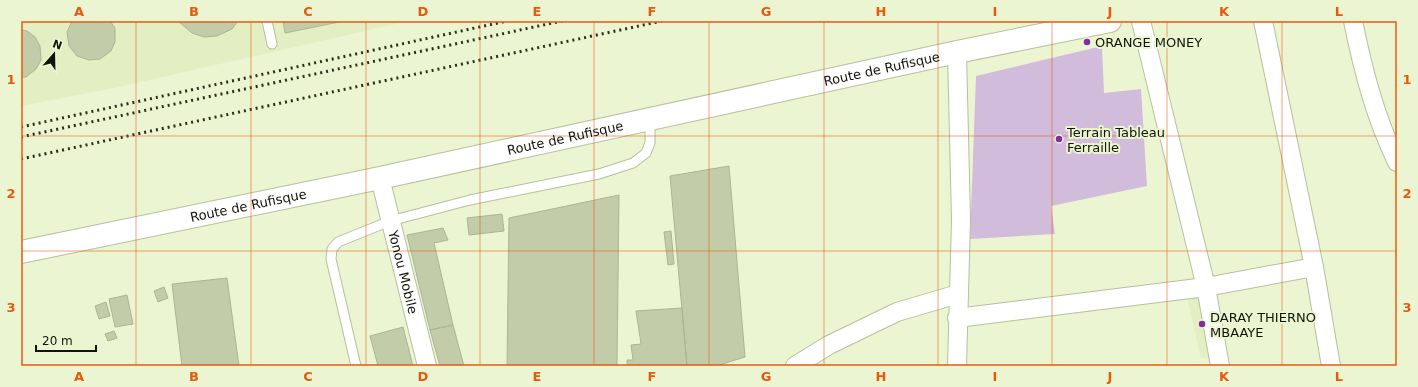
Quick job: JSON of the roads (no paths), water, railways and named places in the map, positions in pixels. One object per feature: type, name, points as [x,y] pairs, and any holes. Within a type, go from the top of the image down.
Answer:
[{"type":"main road","name":"Route de Rufisque","points":[[21,252],[380,178],[957,52],[1110,21]]},
{"type":"street","points":[[1141,21],[1206,287],[1220,366]]},
{"type":"street","points":[[1263,21],[1314,267],[1331,366]]},
{"type":"street","points":[[1353,21],[1363,67],[1373,101],[1386,138],[1397,162]]},
{"type":"street","points":[[957,52],[961,220],[957,318],[957,366]]},
{"type":"street","name":"Yonou Mobile","points":[[380,178],[427,366]]},
{"type":"street","points":[[957,318],[1206,287],[1314,267]]},
{"type":"street","points":[[795,366],[829,345],[897,312],[958,294]]},
{"type":"lane","points":[[267,21],[272,44]]},
{"type":"lane","points":[[356,366],[331,259],[332,249],[338,242],[390,221],[470,200],[600,174],[633,163],[646,153],[650,143],[650,119]]},
{"type":"railway","points":[[21,127],[507,21]]},
{"type":"railway","points":[[21,137],[562,21]]},
{"type":"railway","points":[[21,159],[662,21]]},
{"type":"place","name":"ORANGE MONEY","points":[[1087,42]]},
{"type":"place","name":"Terrain Tableau Ferraille","points":[[1059,139]]},
{"type":"place","name":"DARAY THIERNO MBAAYE","points":[[1202,324]]}]
